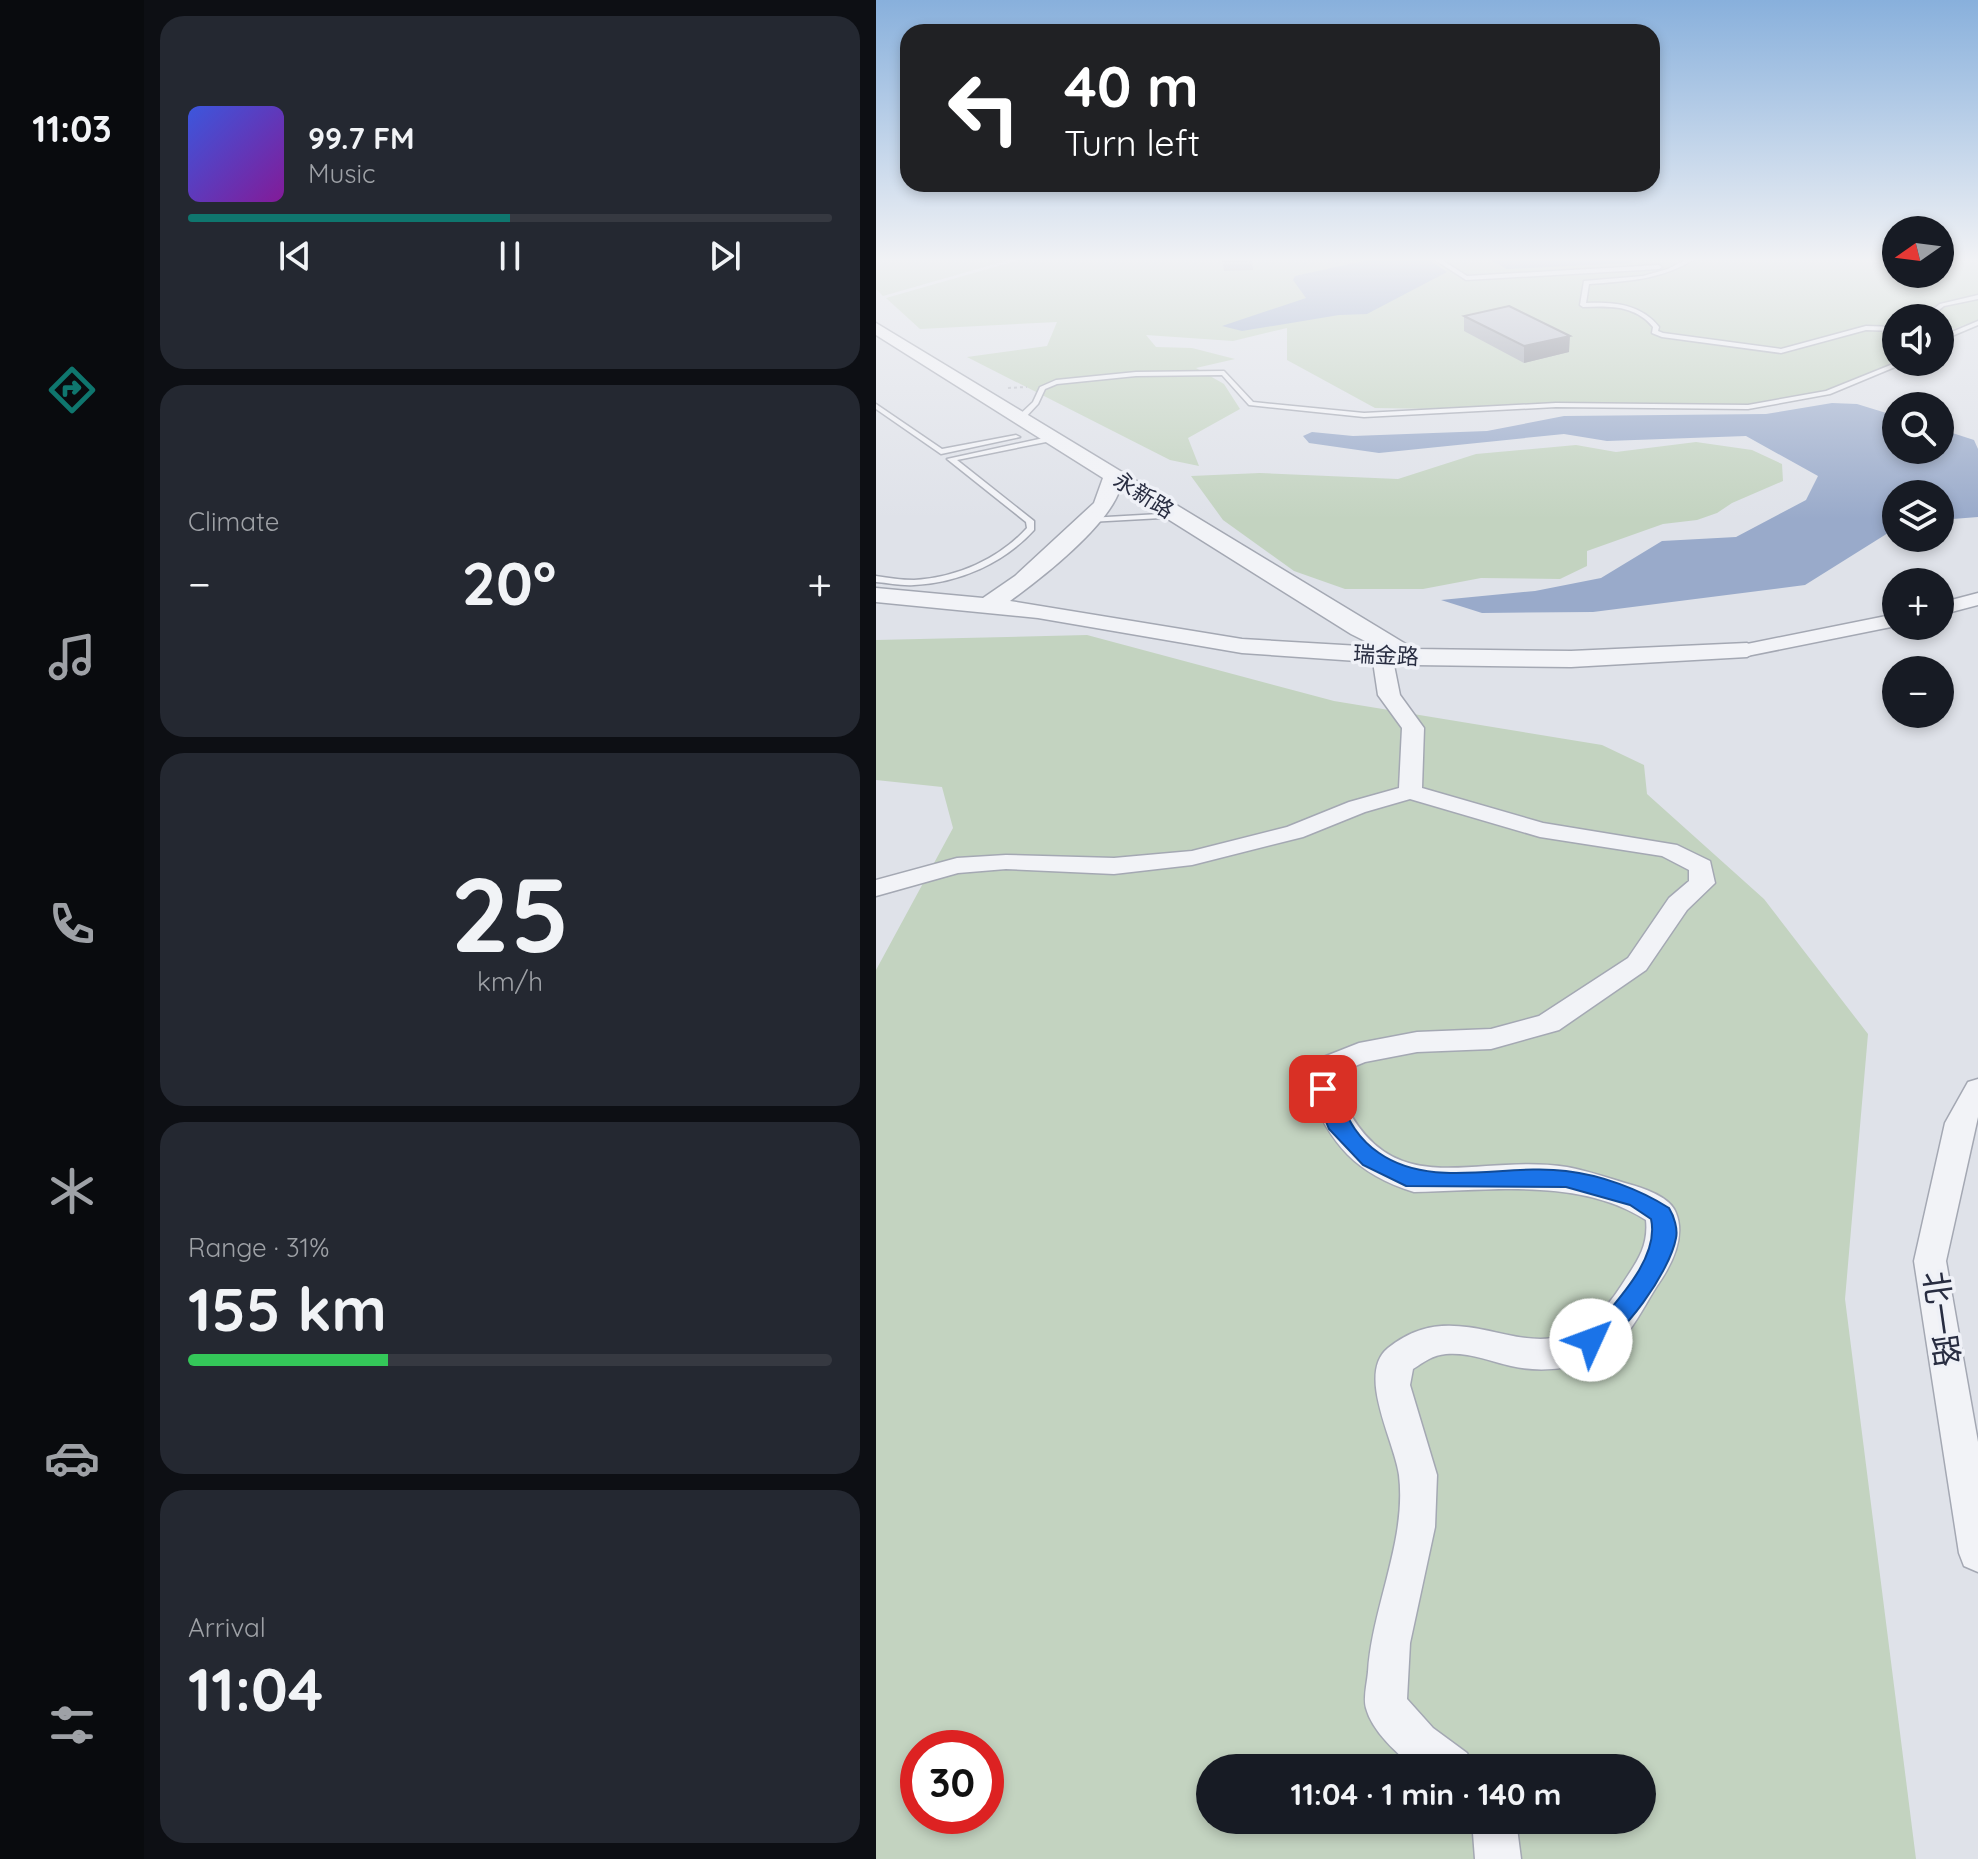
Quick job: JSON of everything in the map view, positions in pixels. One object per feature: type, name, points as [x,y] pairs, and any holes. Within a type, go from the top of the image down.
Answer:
[{"type":"street","name":"永新路","points":[[903,345],[1360,629],[1415,657]]},
{"type":"street","points":[[988,606],[1023,581],[1104,505],[1114,476]]},
{"type":"street","name":"瑞金路","points":[[876,595],[1038,611],[1242,646],[1415,657],[1571,659],[1747,650],[1882,623]]},
{"type":"street","points":[[1954,605],[1978,599]]},
{"type":"street","points":[[1382,655],[1389,695],[1413,728],[1410,792]]},
{"type":"street","points":[[876,888],[957,866],[1006,862],[1114,866],[1192,858],[1295,832],[1357,807],[1410,792],[1540,830],[1668,850],[1701,866],[1702,883],[1678,904],[1637,964],[1549,1023],[1491,1039],[1417,1042],[1359,1053],[1331,1065],[1323,1089],[1337,1123],[1370,1159],[1414,1180],[1566,1179],[1636,1198],[1661,1214],[1666,1235],[1658,1259],[1608,1330],[1574,1351],[1542,1358],[1457,1340],[1427,1343],[1398,1360],[1392,1385],[1418,1475],[1416,1527],[1390,1643],[1386,1706],[1418,1743],[1433,1754]]},
{"type":"street","name":"北一路","points":[[1978,1090],[1960,1123],[1930,1261],[1978,1553]]},
{"type":"street","points":[[1495,1834],[1498,1859]]},
{"type":"lane","points":[[1735,345],[1781,351],[1804,345]]},
{"type":"lane","points":[[1020,418],[1036,403],[1042,388],[1056,382],[1136,374],[1224,373],[1251,404],[1364,415],[1556,405],[1748,407],[1828,393],[1882,371]]},
{"type":"lane","points":[[876,406],[951,459],[1030,521],[1031,528],[1010,551],[979,567],[920,582],[876,579]]},
{"type":"lane","points":[[941,452],[1048,435]]},
{"type":"lane","points":[[951,459],[1048,435]]},
{"type":"lane","points":[[1089,520],[1177,515]]},
{"type":"green space","points":[[1048,345],[1192,348],[1235,359],[1196,368],[1224,384],[1240,409],[1188,438],[1199,466],[1170,460],[967,357]]},
{"type":"green space","points":[[1287,345],[1882,345],[1882,369],[1825,393],[1742,406],[1578,403],[1438,409],[1375,408],[1287,360]]},
{"type":"green space","points":[[1696,442],[1752,450],[1782,464],[1783,481],[1732,503],[1717,513],[1697,520],[1663,524],[1587,551],[1587,566],[1560,579],[1481,578],[1423,589],[1345,589],[1294,571],[1223,520],[1191,476],[1260,473],[1398,479],[1476,454],[1576,445],[1616,452]]},
{"type":"green space","points":[[1087,635],[1334,701],[1602,745],[1644,765],[1647,794],[1764,899],[1868,1034],[1845,1299],[1916,1859],[876,1859],[876,970],[953,828],[942,787],[876,780],[876,640]]},
{"type":"water","points":[[1832,403],[1857,404],[1882,412],[1882,464],[1954,464],[1954,434],[1974,440],[1978,449],[1978,517],[1954,519],[1954,480],[1882,480],[1882,537],[1805,585],[1593,612],[1482,613],[1441,600],[1535,591],[1601,578],[1662,541],[1736,537],[1806,500],[1818,476],[1746,436],[1607,441],[1564,434],[1379,453],[1309,443],[1303,436],[1312,432],[1353,436],[1487,431],[1564,416],[1766,414]]},
{"type":"route","points":[[1323,1089],[1337,1123],[1370,1159],[1414,1180],[1566,1179],[1636,1198],[1661,1214],[1666,1235],[1658,1259],[1608,1330],[1591,1340]]}]
